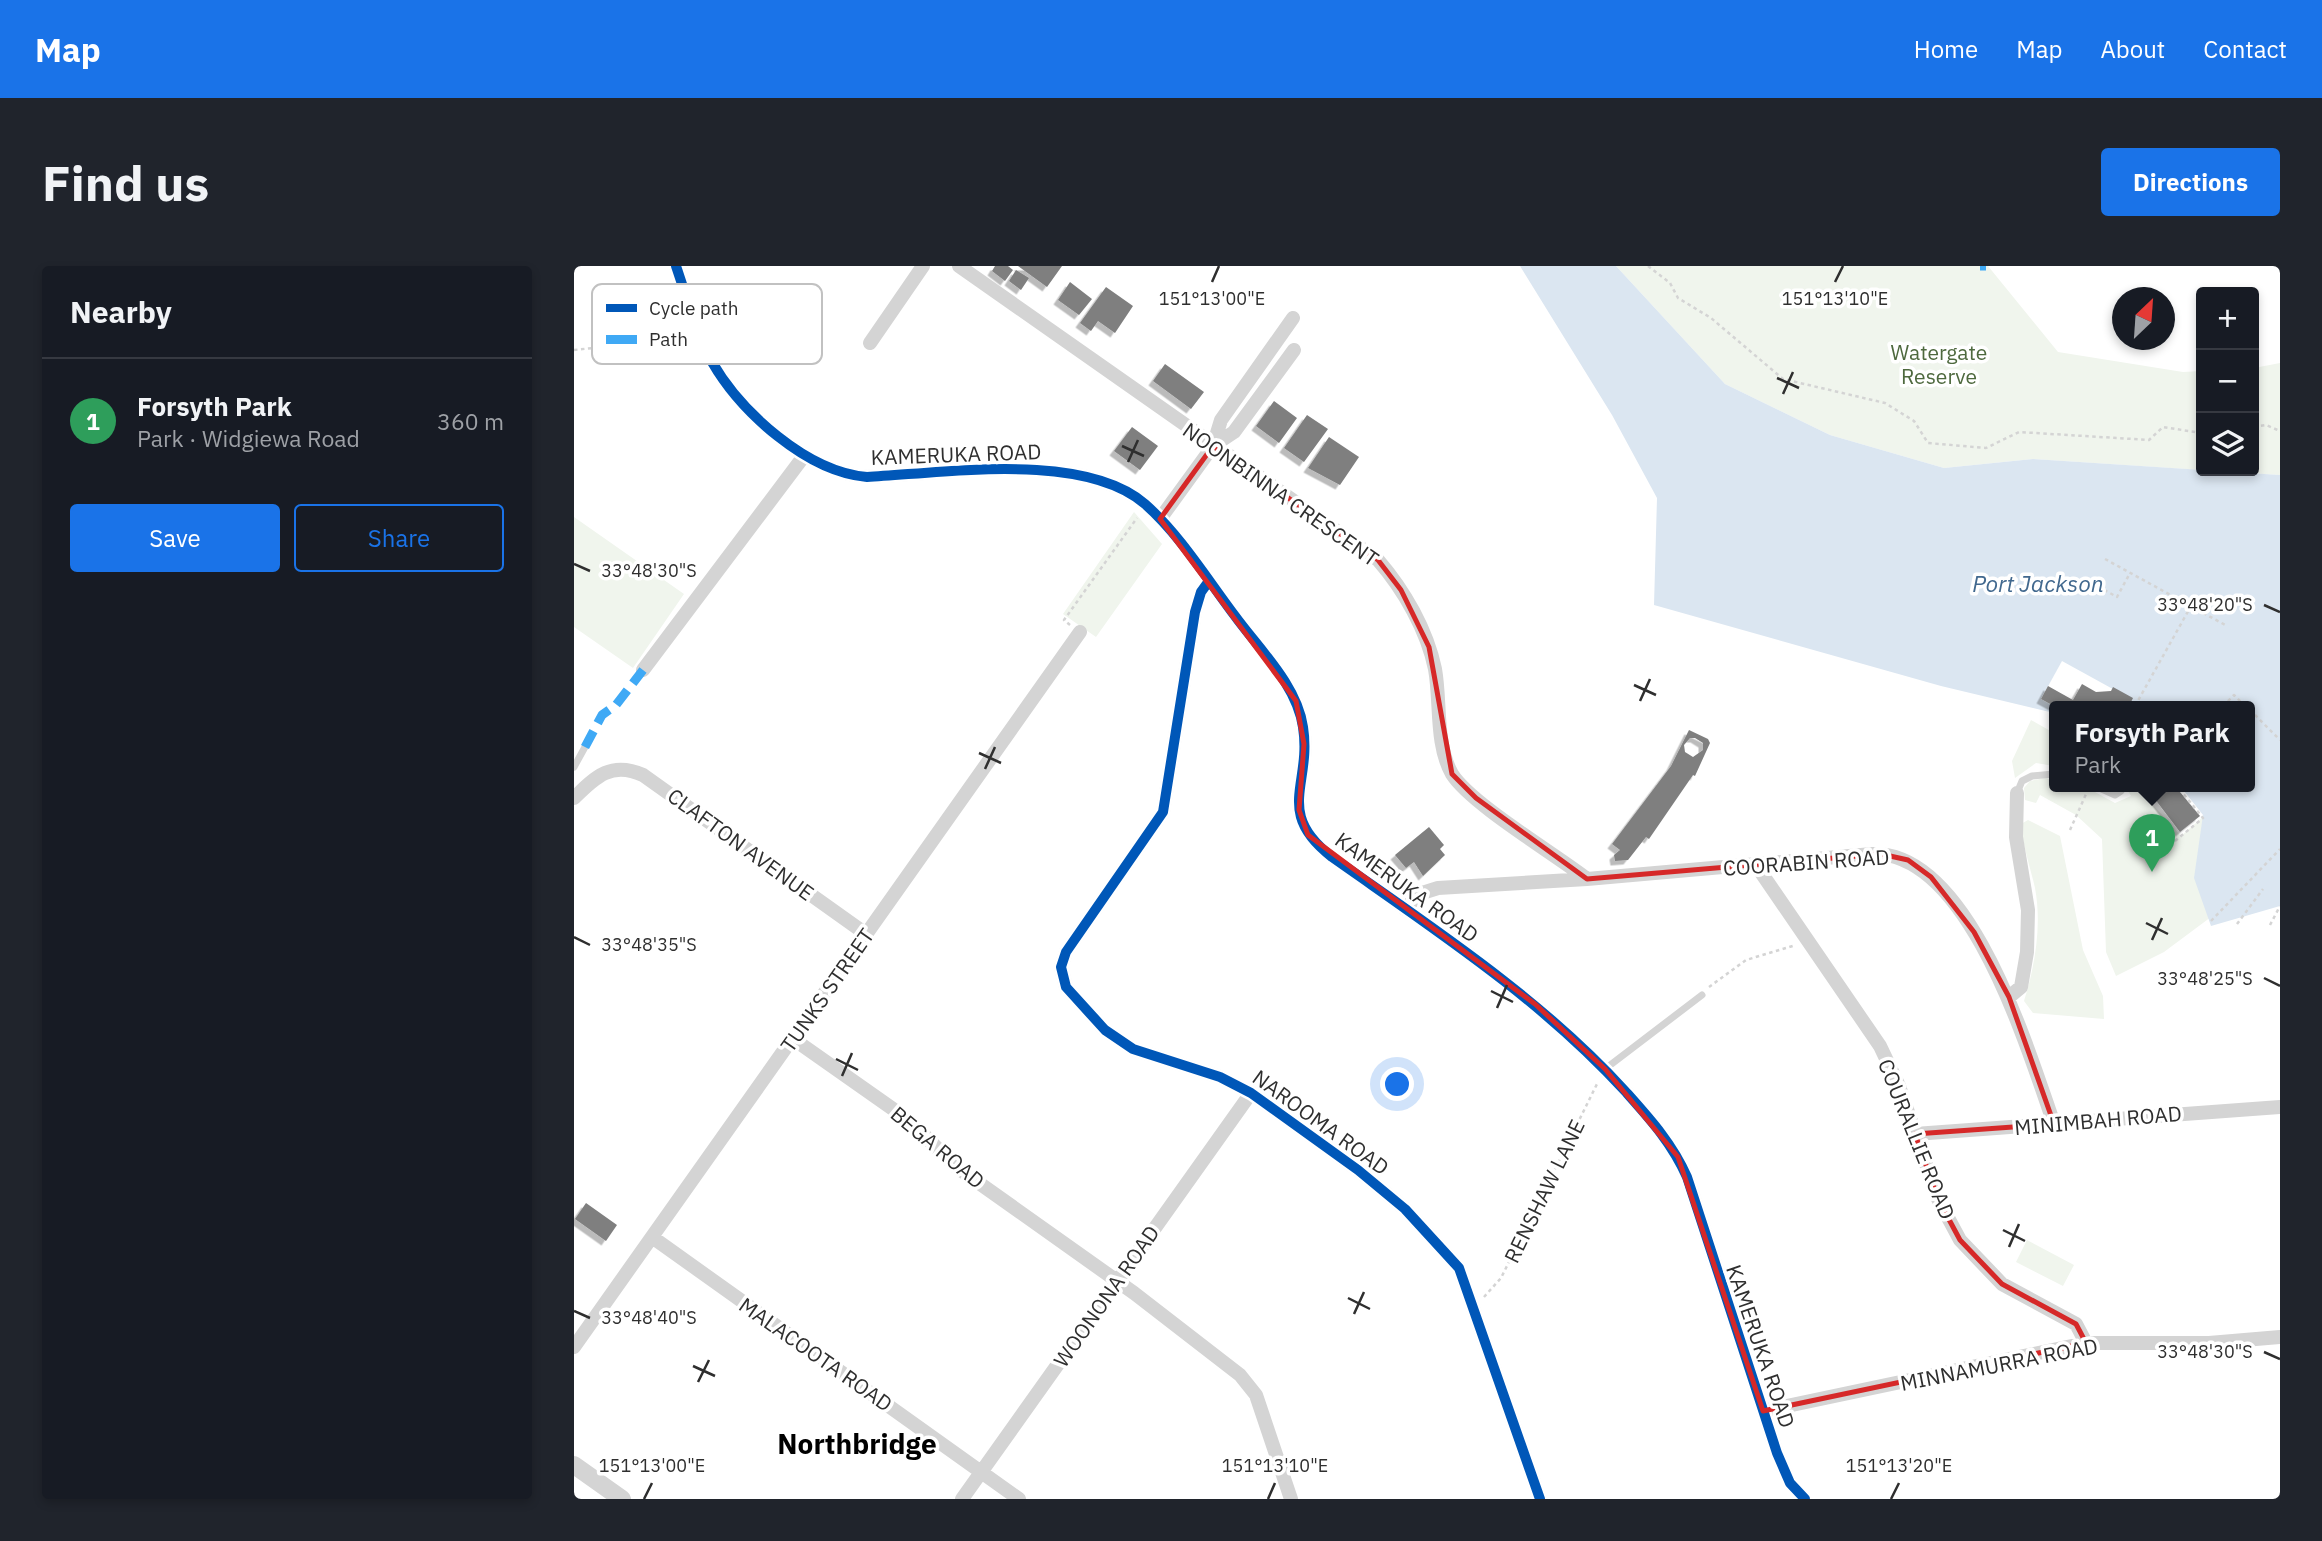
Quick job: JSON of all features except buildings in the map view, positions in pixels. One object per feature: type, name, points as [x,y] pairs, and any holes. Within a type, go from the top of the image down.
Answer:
[{"type":"street","name":"KAMERUKA ROAD","points":[[676,266],[682,284]]},
{"type":"street","points":[[870,343],[923,266]]},
{"type":"street","name":"NOONBINNA CRESCENT","points":[[959,266],[1213,446],[1363,547],[1390,574],[1410,607],[1429,648],[1435,669],[1443,741],[1452,774],[1476,798],[1587,879]]},
{"type":"street","points":[[1160,519],[1213,446],[1221,420],[1293,318]]},
{"type":"street","points":[[1213,446],[1234,432],[1294,350]]},
{"type":"street","name":"KAMERUKA ROAD","points":[[714,364],[727,383],[776,434],[804,456],[836,471],[867,477],[1046,470],[1084,474],[1119,487],[1160,519],[1209,581],[1296,701],[1303,729],[1299,810],[1308,835],[1332,857],[1548,1014],[1605,1069],[1657,1126],[1678,1157],[1784,1470],[1805,1499]]},
{"type":"street","points":[[643,670],[804,456]]},
{"type":"street","name":"NAROOMA ROAD","points":[[1209,581],[1201,592],[1195,612],[1163,812],[1066,952],[1061,973],[1071,995],[1119,1041],[1170,1062],[1220,1077],[1251,1093],[1358,1170],[1405,1209],[1459,1268],[1475,1307],[1540,1499]]},
{"type":"street","name":"TUNKS STREET","points":[[576,1341],[1080,632]]},
{"type":"street","name":"CLAFTON AVENUE","points":[[574,798],[609,769],[633,771],[654,781],[866,934]]},
{"type":"street","points":[[2009,997],[2021,987],[2027,952],[2028,910],[2016,837],[2017,793]]},
{"type":"street","name":"COORABIN ROAD","points":[[1405,909],[1419,894],[1431,889],[1587,879],[1881,854],[1908,860],[1931,877],[1958,910],[1988,957],[2009,997],[2054,1124]]},
{"type":"street","name":"COURALLIE ROAD","points":[[1756,865],[1806,942],[1880,1046],[1899,1086],[1938,1199],[1960,1240],[2002,1283],[2076,1324],[2086,1343]]},
{"type":"street","name":"BEGA ROAD","points":[[792,1038],[910,1121],[955,1166],[1214,1352],[1256,1395],[1291,1499]]},
{"type":"street","name":"WOONONA ROAD","points":[[962,1499],[1251,1093]]},
{"type":"street","name":"MINIMBAH ROAD","points":[[1915,1134],[2280,1107]]},
{"type":"street","name":"MALACOOTA ROAD","points":[[652,1237],[1019,1499]]},
{"type":"street","name":"MINNAMURRA ROAD","points":[[1763,1411],[2086,1343],[2208,1343],[2280,1337]]},
{"type":"street","points":[[574,1465],[622,1499]]},
{"type":"lane","points":[[574,767],[584,747]]},
{"type":"lane","points":[[2017,793],[2022,781],[2032,776],[2049,774]]},
{"type":"lane","points":[[1605,1069],[1702,995]]},
{"type":"path","points":[[1648,266],[1670,282],[1678,298],[1711,318],[1783,379],[1885,403],[1914,421],[1928,443],[1986,448],[2019,432],[2150,440]]},
{"type":"path","points":[[574,350],[592,348]]},
{"type":"path","points":[[2259,426],[2266,425],[2280,431]]},
{"type":"path","points":[[2147,446],[2163,427],[2196,432]]},
{"type":"path","points":[[1080,632],[1064,620],[1139,515]]},
{"type":"path","points":[[2105,559],[2227,626]]},
{"type":"path","points":[[2092,583],[2117,597],[2130,573]]},
{"type":"path","points":[[2138,701],[2191,606]]},
{"type":"path","points":[[2255,715],[2280,740]]},
{"type":"path","points":[[2070,830],[2090,792]]},
{"type":"path","points":[[2175,841],[2203,818],[2183,792]]},
{"type":"path","points":[[2211,920],[2280,849]]},
{"type":"path","points":[[2236,924],[2263,889]]},
{"type":"path","points":[[2270,925],[2280,906]]},
{"type":"path","points":[[1702,995],[1746,960],[1806,942]]},
{"type":"highlighted area","points":[[1213,446],[1378,560],[1401,590],[1429,647],[1452,774],[1476,798],[1587,879],[1881,854],[1908,860],[1931,877],[1974,932],[2009,997],[2054,1124],[1915,1134],[1938,1199],[1960,1240],[2002,1284],[2076,1324],[2086,1343],[1763,1411],[1678,1157],[1605,1069],[1535,1004],[1308,835],[1299,810],[1304,744],[1296,701],[1160,519]]},
{"type":"green space","name":"Watergate Reserve","points":[[1616,266],[1988,266],[2058,352],[2183,372],[2196,371],[2196,470],[2033,459],[1944,468],[1830,435],[1725,384]]},
{"type":"green space","points":[[2280,363],[2280,475],[2259,474],[2259,367]]},
{"type":"green space","points":[[1134,512],[1162,544],[1096,637],[1063,614]]},
{"type":"green space","points":[[574,517],[684,594],[633,668],[574,627]]},
{"type":"green space","points":[[2031,720],[2049,730],[2049,765],[2036,763],[2015,778],[2012,761]]},
{"type":"green space","points":[[2049,779],[2049,792],[2095,792],[2115,803],[2131,796],[2129,792],[2141,792],[2181,836],[2205,815],[2211,917],[2164,952],[2116,976],[2106,952],[2102,839],[2076,815],[2040,795],[2036,803],[2025,800],[2024,788],[2030,781]]},
{"type":"green space","points":[[2028,820],[2060,836],[2083,950],[2103,996],[2104,1019],[2033,1013],[2024,1001],[2034,960],[2038,916],[2035,888],[2021,824]]},
{"type":"green space","points":[[2027,1240],[2074,1265],[2063,1286],[2016,1262]]},
{"type":"water","name":"Port Jackson","points":[[1520,266],[1616,266],[1725,384],[1830,435],[1944,468],[2033,459],[2196,470],[2196,476],[2280,475],[2280,906],[2211,926],[2194,878],[2203,815],[2185,792],[2255,792],[2255,701],[2049,701],[2049,712],[1941,686],[1654,605],[1657,498],[1612,415]]},
{"type":"pier","points":[[2062,661],[2131,699],[2049,701],[2049,703],[2041,699]]},
{"type":"marked path","points":[[1980,266],[1986,266]]},
{"type":"marked path","points":[[585,747],[602,715],[616,705],[643,670]]},
{"type":"cycle path","points":[[676,266],[682,284]]},
{"type":"cycle path","points":[[713,364],[740,400],[778,436],[799,452],[844,473],[867,477],[973,470],[1051,471],[1087,477],[1119,487],[1158,516],[1276,668],[1293,697],[1303,727],[1300,811],[1304,826],[1314,841],[1332,857],[1485,966],[1558,1025],[1625,1091],[1667,1142],[1687,1177],[1777,1453],[1790,1483],[1805,1499]]},
{"type":"cycle path","points":[[1209,581],[1201,592],[1195,612],[1163,812],[1066,952],[1061,967],[1066,987],[1105,1030],[1133,1049],[1220,1077],[1251,1093],[1358,1170],[1405,1209],[1459,1268],[1540,1499]]},
{"type":"place","name":"Forsyth Park","points":[[2152,872]]},
{"type":"district","name":"Northbridge","points":[[857,1443]]}]
